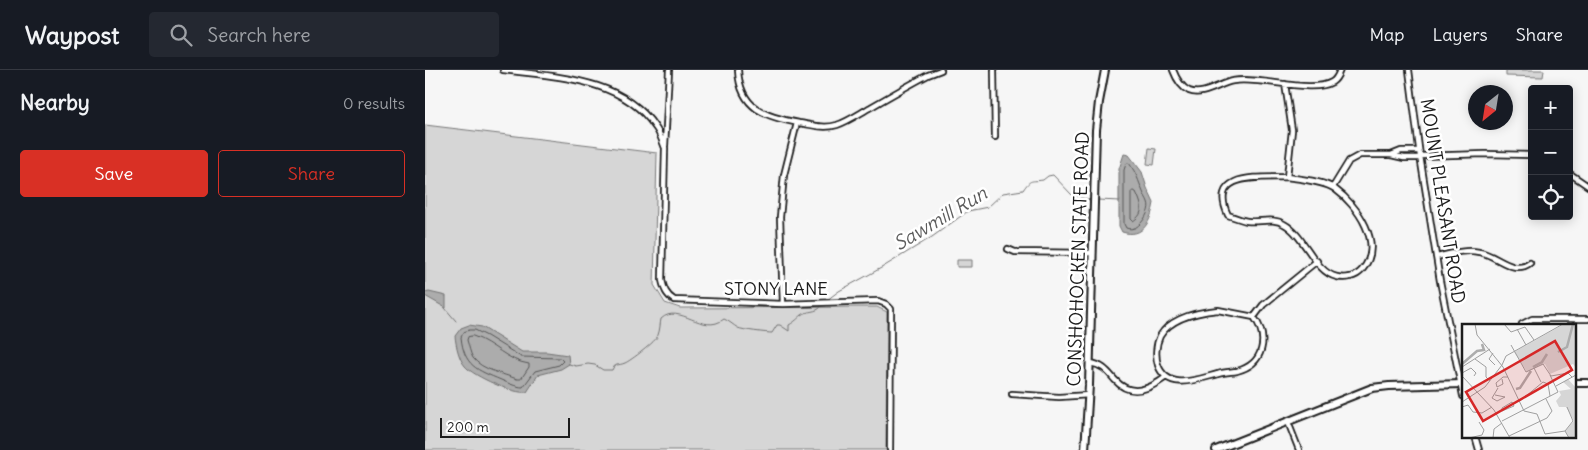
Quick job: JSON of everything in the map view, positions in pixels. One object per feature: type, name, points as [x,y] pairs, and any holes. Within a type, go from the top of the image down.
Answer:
[{"type":"main road","name":"CONSHOHOCKEN STATE ROAD","points":[[1085,450],[1089,395],[1097,113],[1105,70]]},
{"type":"main road","points":[[1575,383],[1588,383]]},
{"type":"main road","points":[[1216,450],[1372,388],[1461,384]]},
{"type":"street","name":"STONY LANE","points":[[503,70],[580,81],[610,90],[632,102],[643,112],[656,128],[665,148]]},
{"type":"street","name":"STONY LANE","points":[[669,70],[662,280],[668,296],[674,300],[783,304],[878,301],[886,304],[891,310],[890,450]]},
{"type":"street","points":[[739,70],[740,84],[744,94],[755,108],[772,117],[824,127],[841,123],[941,70]]},
{"type":"street","points":[[993,70],[995,137]]},
{"type":"street","points":[[1173,70],[1181,84],[1189,91],[1198,92],[1233,81],[1247,79],[1323,86],[1333,82],[1338,77],[1340,70]]},
{"type":"street","name":"MOUNT PLEASANT ROAD","points":[[1409,70],[1436,257],[1461,384]]},
{"type":"street","points":[[1285,84],[1292,130],[1287,177]]},
{"type":"street","points":[[783,304],[780,217],[784,175],[797,122]]},
{"type":"street","points":[[1333,187],[1344,168],[1354,157],[1361,155],[1391,155],[1401,151],[1420,155],[1528,155]]},
{"type":"street","points":[[1572,175],[1588,186]]},
{"type":"street","points":[[1287,177],[1333,187],[1360,215],[1368,234],[1370,244],[1367,262],[1361,271],[1353,277],[1344,278],[1331,275],[1317,261],[1293,230],[1283,222],[1248,221],[1229,215],[1223,203],[1223,193],[1231,183],[1246,178],[1287,177]]},
{"type":"street","points":[[1008,249],[1015,252],[1093,253]]},
{"type":"street","points":[[1436,257],[1468,250],[1482,252],[1507,265],[1525,267],[1530,263]]},
{"type":"street","points":[[1254,317],[1263,305],[1317,261]]},
{"type":"street","points":[[1218,310],[1254,317],[1259,325],[1263,336],[1263,348],[1260,355],[1251,365],[1238,371],[1223,372],[1185,382],[1175,381],[1166,377],[1160,370],[1156,352],[1160,336],[1169,325],[1200,312],[1218,310]]},
{"type":"street","points":[[1522,324],[1532,319],[1588,319]]},
{"type":"street","points":[[1090,363],[1103,366],[1119,384],[1134,391],[1150,388],[1166,377]]},
{"type":"street","points":[[1012,394],[1059,397],[1089,395]]},
{"type":"street","points":[[1288,422],[1299,450]]},
{"type":"shaded area","points":[[1506,70],[1544,70],[1543,77],[1506,76]]},
{"type":"shaded area","points":[[425,125],[657,153],[654,285],[665,303],[680,308],[877,307],[887,312],[886,450],[425,450]]},
{"type":"shaded area","points":[[1149,148],[1156,149],[1154,165],[1147,164]]},
{"type":"shaded area","points":[[957,260],[972,260],[972,267],[957,267]]},
{"type":"water","points":[[1124,154],[1129,155],[1142,172],[1154,203],[1151,216],[1145,226],[1136,233],[1122,232],[1119,226],[1119,169]]},
{"type":"water","points":[[429,292],[446,296],[446,308],[425,296],[425,293]]},
{"type":"water","points":[[469,325],[482,327],[522,352],[547,352],[568,355],[569,364],[561,369],[538,375],[527,392],[504,388],[476,375],[463,363],[458,352],[455,336],[461,328]]},
{"type":"waterway","name":"Sawmill Run","points":[[827,300],[839,291],[932,237],[968,211],[988,207],[1003,193],[1023,190],[1031,181],[1043,180],[1053,175],[1072,195],[1090,200]]},
{"type":"waterway","name":"Sawmill Run","points":[[1098,200],[1120,201]]},
{"type":"waterway","name":"Sawmill Run","points":[[569,364],[576,366],[588,364],[595,365],[603,370],[612,370],[616,366],[632,359],[653,342],[657,338],[661,319],[668,315],[675,314],[708,324],[724,319],[740,329],[772,333],[777,325],[789,331],[789,325],[802,315],[821,307]]},
{"type":"waterway","name":"Sawmill Run","points":[[445,308],[456,321]]}]
